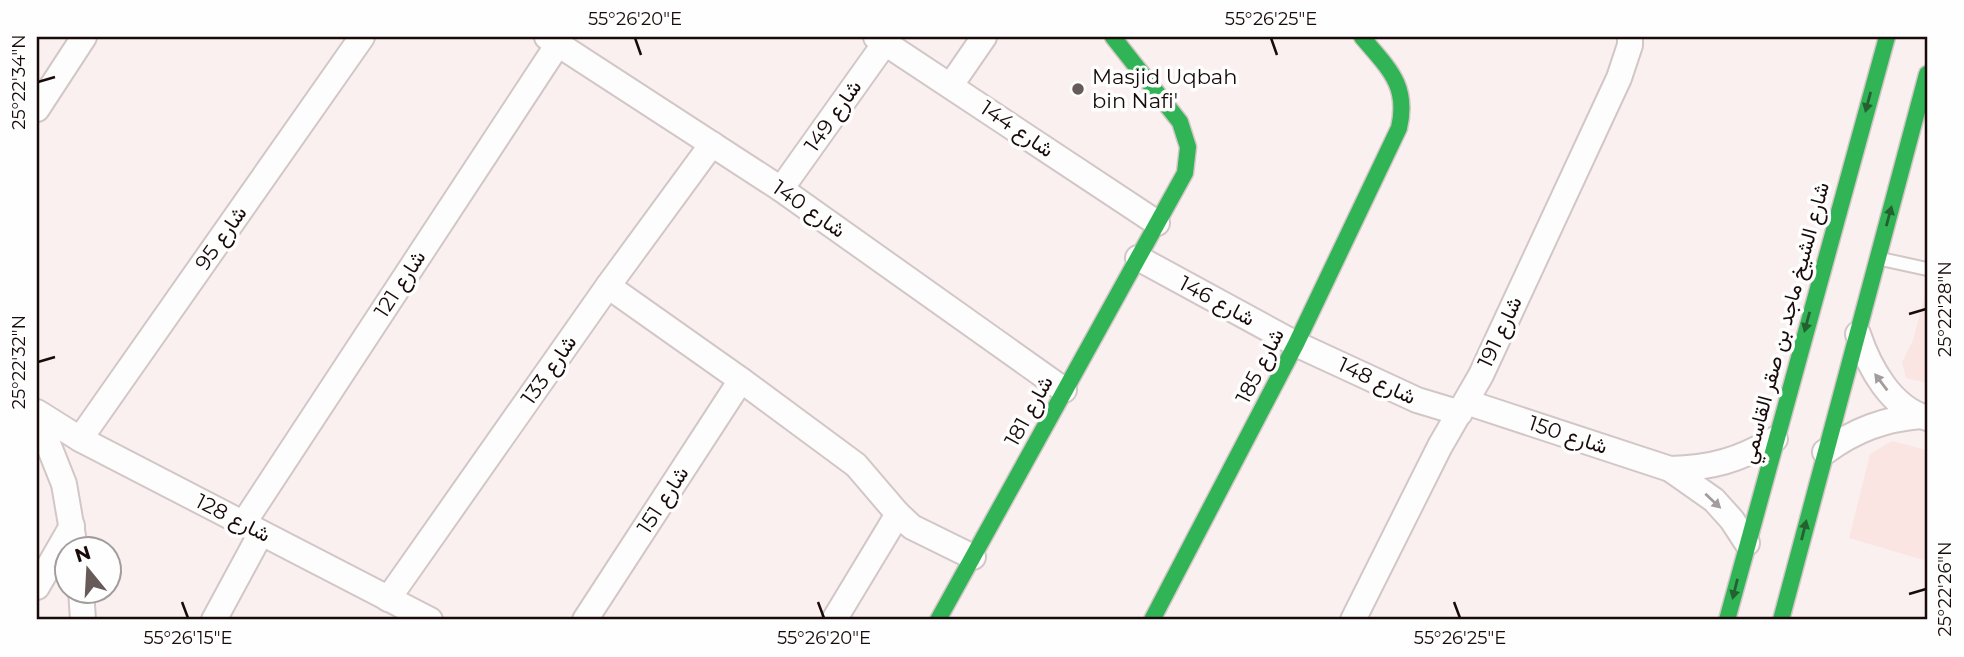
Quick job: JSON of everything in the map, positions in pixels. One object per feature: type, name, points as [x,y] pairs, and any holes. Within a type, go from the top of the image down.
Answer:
[{"type":"street","points":[[37,109],[84,37]]},
{"type":"street","name":"شارع 95","points":[[80,439],[362,37]]},
{"type":"street","points":[[951,85],[984,37]]},
{"type":"street","name":"شارع 181","points":[[938,620],[1185,173],[1190,154],[1187,137],[1180,122],[1112,37]]},
{"type":"street","name":"شارع 185","points":[[1152,620],[1296,344],[1399,128],[1405,98],[1400,86],[1362,37]]},
{"type":"street","name":"شارع 191","points":[[1353,620],[1440,446],[1463,407],[1619,78],[1630,37]]},
{"type":"street","name":"شارع الشيخ ماجد بن صقر القاسمي","points":[[1727,620],[1887,37]]},
{"type":"street","name":"شارع 144","points":[[880,40],[1157,223]]},
{"type":"street","name":"شارع 149","points":[[781,188],[880,40]]},
{"type":"street","name":"شارع 140","points":[[552,41],[781,188],[1064,390]]},
{"type":"street","name":"شارع 121","points":[[214,620],[252,528],[552,41]]},
{"type":"street","points":[[1781,620],[1927,74]]},
{"type":"street","name":"شارع 133","points":[[388,599],[608,286],[712,144]]},
{"type":"street","name":"شارع 146","points":[[1138,258],[1296,344]]},
{"type":"street","points":[[608,286],[856,465],[898,514],[926,536],[973,557]]},
{"type":"street","points":[[1858,334],[1870,363],[1888,390],[1903,405],[1924,417]]},
{"type":"street","name":"شارع 148","points":[[1296,344],[1417,400],[1463,407]]},
{"type":"street","name":"شارع 151","points":[[585,620],[741,380]]},
{"type":"street","name":"شارع 150","points":[[1463,407],[1670,469],[1714,500],[1747,542]]},
{"type":"street","points":[[37,414],[64,484],[73,534]]},
{"type":"street","name":"شارع 128","points":[[37,414],[80,439],[430,620]]},
{"type":"street","points":[[1825,452],[1842,440],[1880,423],[1924,417]]},
{"type":"street","name":"شارع 150","points":[[1670,469],[1725,463],[1751,453],[1775,439]]},
{"type":"street","points":[[834,620],[898,514]]},
{"type":"street","points":[[37,587],[52,567]]},
{"type":"lane","points":[[1877,258],[1927,269]]},
{"type":"shaded area","points":[[1927,287],[1927,383],[1906,378],[1902,362],[1913,340]]},
{"type":"shaded area","points":[[1892,441],[1927,450],[1927,561],[1849,538],[1870,454]]},
{"type":"traffic: fast","points":[[938,620],[1185,173],[1188,147],[1180,122],[1113,37]]},
{"type":"traffic: fast","points":[[1152,620],[1296,344],[1399,128],[1399,88],[1388,68],[1362,37]]},
{"type":"traffic: fast","points":[[1727,620],[1887,37]]},
{"type":"traffic: fast","points":[[1781,620],[1927,74]]},
{"type":"place","name":"Masjid Uqbah bin Nafi'","points":[[1078,89]]}]
